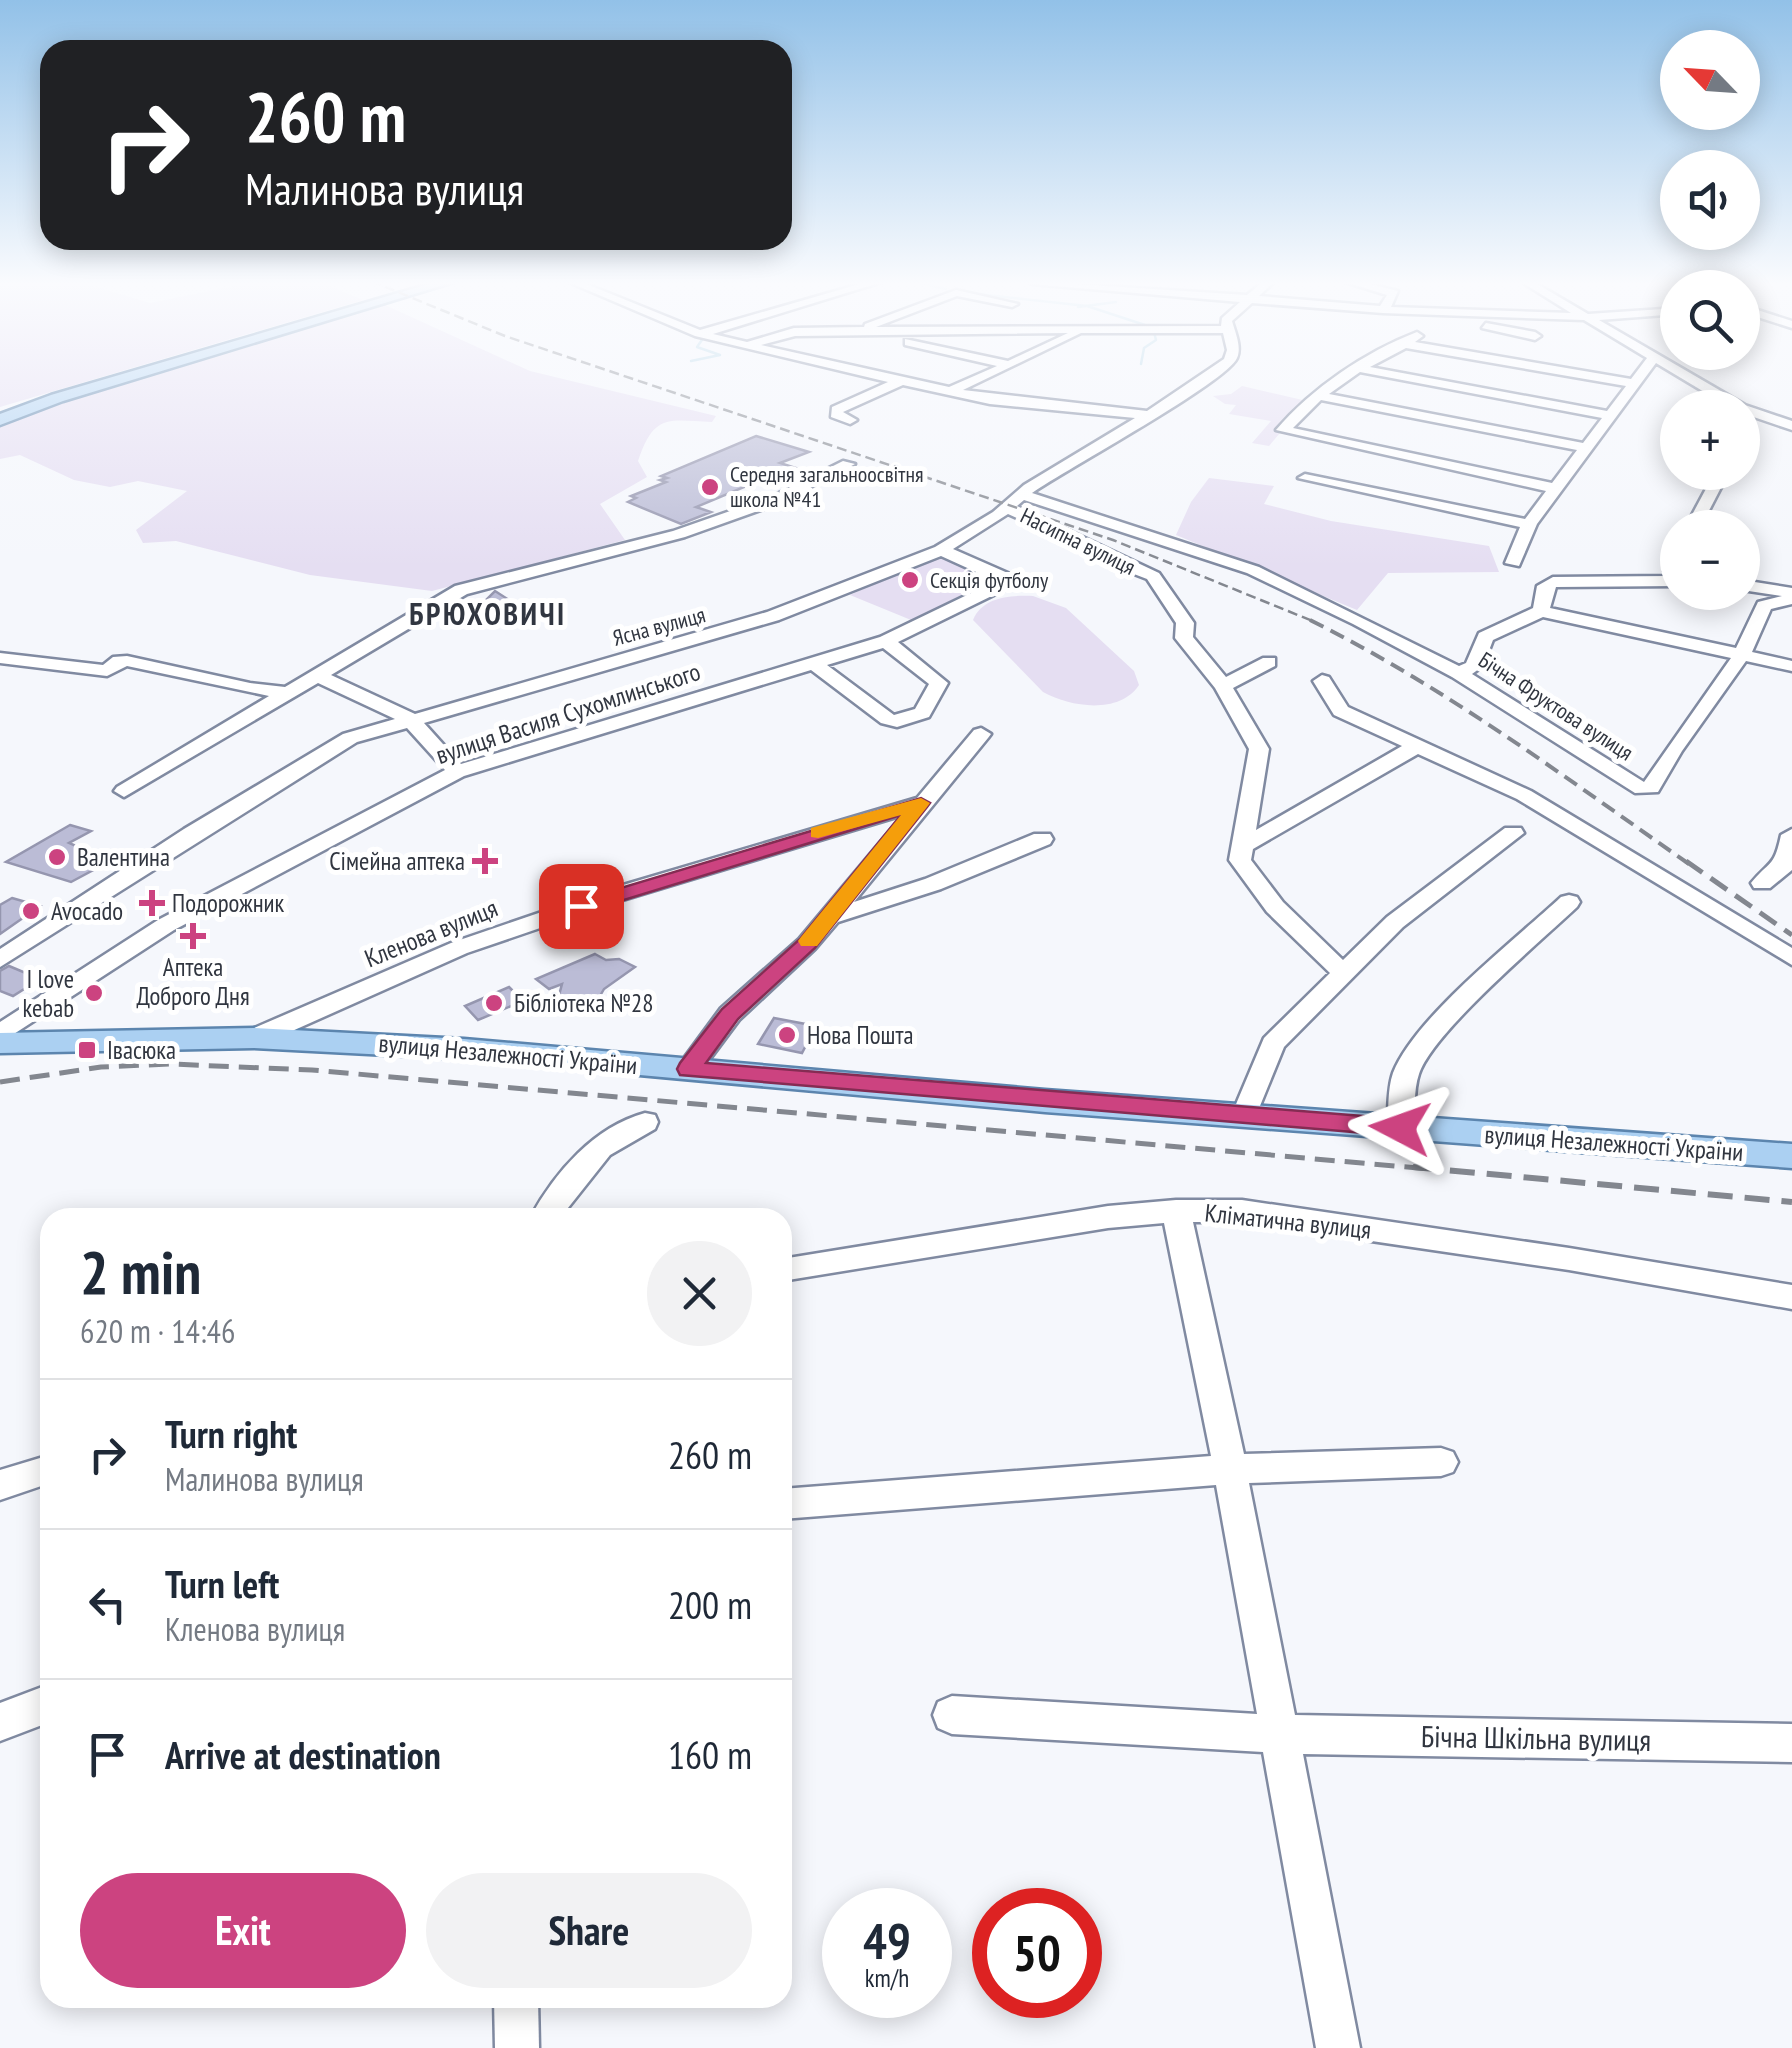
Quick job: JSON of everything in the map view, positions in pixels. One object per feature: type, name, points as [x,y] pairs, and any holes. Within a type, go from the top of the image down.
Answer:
[{"type":"main road","points":[[0,417],[129,377]]},
{"type":"main road","name":"вулиця Незалежності України","points":[[0,1043],[254,1038],[464,1048],[1244,1116],[1792,1156]]},
{"type":"street","points":[[878,377],[990,400],[1149,415]]},
{"type":"street","points":[[949,392],[986,377]]},
{"type":"street","name":"Ясна вулиця","points":[[0,960],[177,844],[350,738],[695,641],[772,616],[941,550],[1206,377]]},
{"type":"street","points":[[1346,377],[1318,396],[1283,430],[1555,488]]},
{"type":"street","points":[[1403,377],[1607,415]]},
{"type":"street","points":[[1595,377],[1632,383]]},
{"type":"street","points":[[1513,562],[1530,524],[1637,377]]},
{"type":"street","points":[[1687,377],[1708,390]]},
{"type":"street","points":[[850,420],[836,414],[838,410],[901,382]]},
{"type":"street","points":[[1318,396],[1584,448]]},
{"type":"street","points":[[1760,418],[1792,426]]},
{"type":"street","points":[[124,791],[461,590],[679,534],[778,499],[848,464]]},
{"type":"street","points":[[1305,478],[1530,524]]},
{"type":"street","points":[[1023,495],[1252,570],[1359,620],[1458,673]]},
{"type":"street","name":"Насипна вулиця","points":[[1008,508],[1153,576],[1185,622],[1184,638],[1223,686],[1259,749],[1241,847]]},
{"type":"street","name":"вулиця Василя Сухомлинського","points":[[0,1035],[18,1019],[166,925],[457,772],[886,641],[1004,583],[1002,574],[941,550]]},
{"type":"street","name":"Бічна Фруктова вулиця","points":[[1458,673],[1474,666],[1485,636],[1541,612],[1544,586],[1553,582],[1660,579]]},
{"type":"street","name":"Бічна Фруктова вулиця","points":[[1760,589],[1792,596]]},
{"type":"street","name":"Бічна Фруктова вулиця","points":[[1458,673],[1642,789],[1651,788],[1673,750],[1742,654],[1764,606],[1792,596]]},
{"type":"street","points":[[1541,612],[1792,666]]},
{"type":"street","points":[[816,665],[888,719],[898,721],[922,713],[939,682],[886,641]]},
{"type":"street","points":[[0,658],[106,671],[118,661],[250,689],[290,693]]},
{"type":"street","points":[[1223,686],[1269,662]]},
{"type":"street","points":[[318,676],[410,719],[457,772]]},
{"type":"street","points":[[1322,681],[1341,711],[1524,795],[1792,958]]},
{"type":"street","points":[[689,1069],[730,1014],[807,944],[981,734]]},
{"type":"street","points":[[1344,974],[1276,906],[1240,860],[1241,847],[1415,747]]},
{"type":"street","name":"Кленова вулиця","points":[[254,1038],[459,948],[612,896],[921,803]]},
{"type":"street","points":[[1244,1116],[1273,1044],[1395,922],[1513,833]]},
{"type":"street","points":[[1762,883],[1786,864],[1792,834]]},
{"type":"street","points":[[829,918],[933,884],[1042,839]]},
{"type":"street","points":[[1400,1128],[1406,1071],[1420,1052],[1455,1012],[1569,902]]},
{"type":"street","points":[[551,1208],[576,1175],[624,1128],[645,1122]]},
{"type":"street","points":[[1176,1210],[1230,1470],[1338,2048]]},
{"type":"street","name":"Кліматична вулиця","points":[[792,1268],[1108,1216],[1176,1210],[1242,1211],[1569,1259],[1792,1298]]},
{"type":"street","points":[[792,1503],[1230,1470],[1442,1462]]},
{"type":"street","points":[[0,1485],[40,1472]]},
{"type":"street","points":[[0,1722],[40,1707]]},
{"type":"street","name":"Бічна Шкільна вулиця","points":[[952,1716],[1280,1734],[1792,1743]]},
{"type":"street","points":[[516,2008],[517,2048]]},
{"type":"shaded area","points":[[0,377],[103,377],[0,407]]},
{"type":"shaded area","points":[[139,377],[553,377],[716,416],[712,422],[664,423],[650,434],[638,461],[647,477],[600,504],[625,540],[432,591],[310,575],[176,541],[143,543],[136,530],[187,491],[138,481],[110,487],[74,480],[20,455],[0,459],[0,425]]},
{"type":"shaded area","points":[[1242,386],[1307,401],[1269,446],[1252,443],[1271,421],[1229,414],[1236,405],[1225,404],[1213,396],[1231,394]]},
{"type":"shaded area","points":[[1209,478],[1274,486],[1264,504],[1331,521],[1489,546],[1499,572],[1388,573],[1357,610],[1176,535],[1191,502]]},
{"type":"shaded area","points":[[936,555],[996,578],[911,620],[850,595]]},
{"type":"shaded area","points":[[1033,596],[1066,608],[1134,671],[1139,685],[1130,695],[1094,705],[1043,692],[973,620],[990,602]]},
{"type":"building","points":[[756,436],[809,452],[780,463],[805,471],[777,483],[763,479],[696,507],[711,512],[681,524],[628,502],[636,498],[631,496],[666,482],[660,480],[667,478],[661,476]]},
{"type":"building","points":[[495,591],[534,616],[518,621],[486,600]]},
{"type":"building","name":"Валентина","points":[[70,825],[91,831],[69,843],[110,861],[71,882],[6,862]]},
{"type":"building","points":[[12,898],[40,906],[0,934],[0,905]]},
{"type":"building","points":[[595,954],[635,967],[604,989],[589,1015],[555,1010],[562,984],[549,989],[536,979]]},
{"type":"building","points":[[9,966],[40,979],[13,996],[0,991],[0,971]]},
{"type":"building","name":"Бібліотека №28","points":[[509,987],[523,1001],[478,1020],[465,1006]]},
{"type":"building","name":"Нова Пошта","points":[[774,1018],[816,1026],[802,1053],[758,1044]]},
{"type":"railway","points":[[626,377],[1113,540],[1315,622]]},
{"type":"railway","points":[[1310,620],[1457,704],[1689,864]]},
{"type":"railway","points":[[1686,861],[1792,935]]},
{"type":"railway","points":[[0,1082],[101,1067],[170,1064],[312,1070],[1440,1170]]},
{"type":"railway","points":[[1413,1167],[1792,1202]]},
{"type":"slow traffic","points":[[809,941],[921,803],[818,832]]},
{"type":"place","name":"Середня загальноосвітня школа №41","points":[[710,487]]},
{"type":"place","name":"Секція футболу","points":[[910,580]]},
{"type":"place","name":"Валентина","points":[[57,857]]},
{"type":"place","name":"Сімейна аптека","points":[[485,861]]},
{"type":"place","name":"Подорожник","points":[[152,903]]},
{"type":"place","name":"Avocado","points":[[31,911]]},
{"type":"place","name":"Аптека Доброго Дня","points":[[193,936]]},
{"type":"place","name":"I love kebab","points":[[94,993]]},
{"type":"place","name":"Бібліотека №28","points":[[494,1003]]},
{"type":"place","name":"Нова Пошта","points":[[787,1035]]},
{"type":"place","name":"Івасюка","points":[[87,1050]]},
{"type":"district","name":"БРЮХОВИЧІ","points":[[488,615]]},
{"type":"route","points":[[581,906],[921,803],[807,944],[730,1014],[689,1069],[1400,1128]]}]
